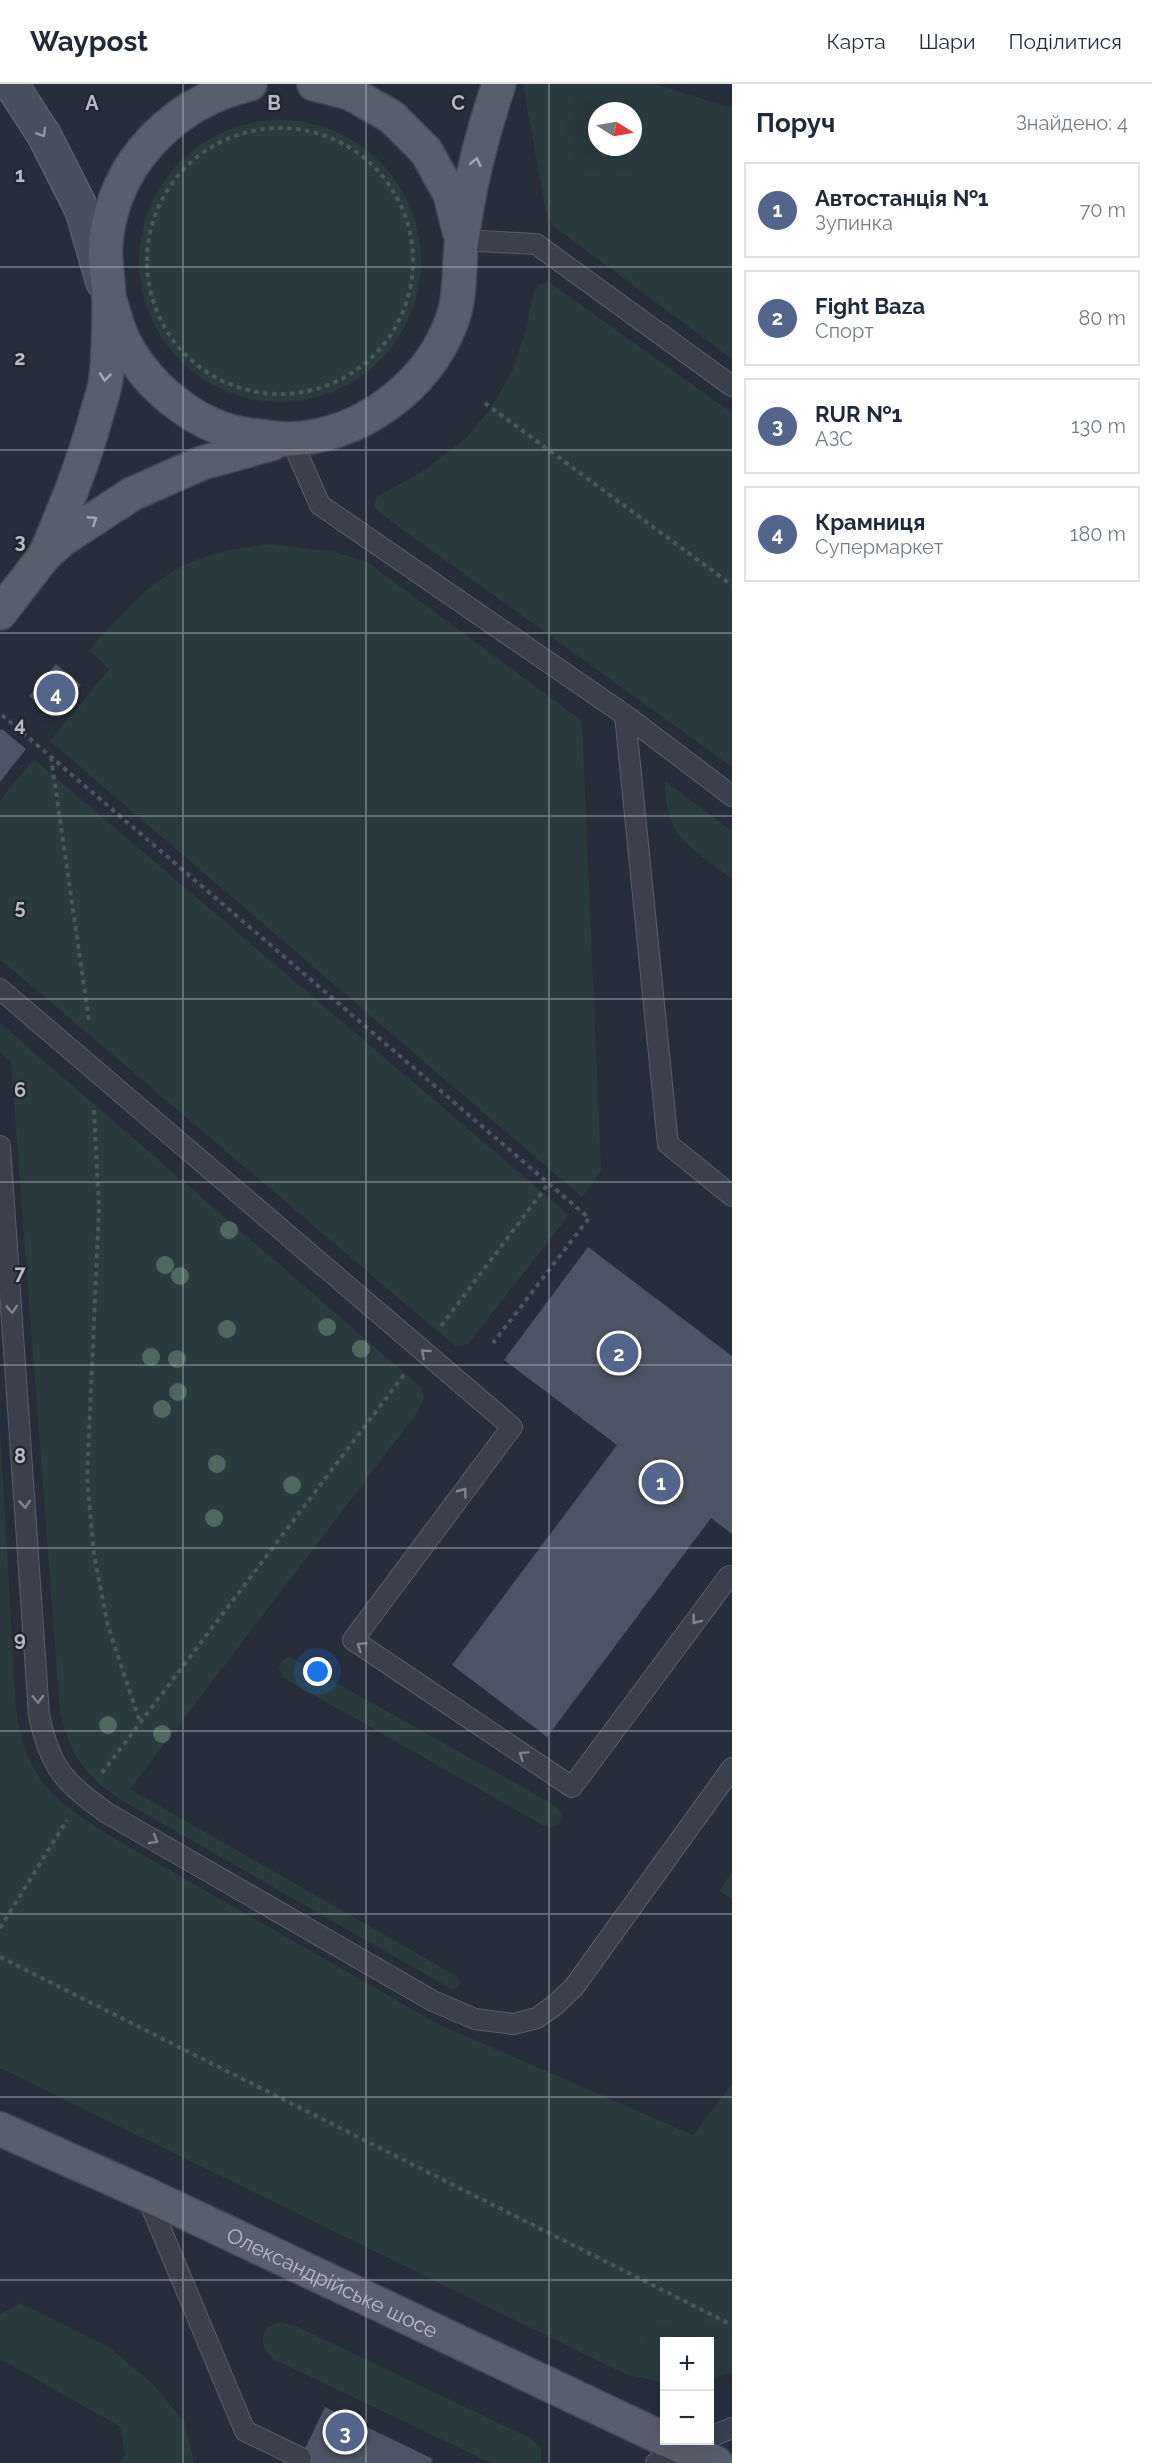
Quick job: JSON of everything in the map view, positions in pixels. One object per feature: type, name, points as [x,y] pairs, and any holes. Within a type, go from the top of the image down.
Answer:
[{"type":"main road","points":[[45,555],[85,459],[106,379],[109,298],[105,269],[106,240],[111,211],[136,159],[154,136],[200,101],[250,84]]},
{"type":"main road","points":[[314,84],[350,93],[392,117],[426,151],[450,194],[461,240]]},
{"type":"main road","points":[[0,613],[45,555],[63,540],[132,494],[202,464],[291,439],[332,432],[371,417],[404,392],[431,360],[451,323],[461,283],[461,240],[475,161],[499,84]]},
{"type":"main road","points":[[109,298],[126,345],[155,385],[195,416],[241,434],[291,439]]},
{"type":"main road","name":"Олександрійське шосе","points":[[0,2129],[146,2194],[660,2435]]},
{"type":"main road","name":"Олександрійське шосе","points":[[682,2445],[716,2463]]},
{"type":"street","points":[[10,84],[44,135],[82,210],[109,298]]},
{"type":"lane","points":[[461,240],[536,244],[732,386]]},
{"type":"lane","points":[[291,439],[320,505],[625,715],[732,795]]},
{"type":"lane","points":[[625,715],[668,1144],[732,1196]]},
{"type":"lane","points":[[0,989],[512,1428],[353,1640],[572,1787],[729,1576],[732,1578]]},
{"type":"lane","points":[[0,1146],[39,1715],[52,1762],[82,1796],[107,1813],[433,2001],[475,2019],[514,2025],[537,2018],[574,1988],[732,1768]]},
{"type":"lane","points":[[146,2194],[245,2431],[301,2458]]},
{"type":"lane","points":[[714,2434],[732,2428]]},
{"type":"path","points":[[275,127],[298,128],[342,143],[379,171],[393,189],[404,210],[411,232],[412,279],[398,323],[370,360],[351,374],[320,388],[286,395],[262,394],[218,379],[199,367],[168,333],[157,312],[150,290],[148,243],[162,199],[174,179],[190,162],[230,137],[275,127]]},
{"type":"path","points":[[484,403],[732,585]]},
{"type":"path","points":[[2,715],[589,1218],[493,1343]]},
{"type":"path","points":[[51,756],[89,1021]]},
{"type":"path","points":[[94,1103],[99,1209],[87,1478],[94,1555],[108,1626],[140,1722]]},
{"type":"path","points":[[437,1331],[549,1184]]},
{"type":"path","points":[[95,1782],[406,1372]]},
{"type":"path","points":[[0,1928],[72,1811]]},
{"type":"path","points":[[0,1957],[732,2325]]},
{"type":"shaded area","points":[[523,84],[655,84],[732,108],[732,359],[552,225],[546,213]]},
{"type":"shaded area","points":[[280,120],[308,123],[334,131],[358,144],[380,161],[397,183],[410,207],[418,233],[421,261],[418,289],[410,315],[397,339],[380,361],[358,378],[334,391],[308,399],[280,402],[252,399],[226,391],[202,378],[180,361],[163,339],[150,315],[142,289],[139,261],[142,233],[150,207],[163,183],[180,161],[202,144],[226,131],[252,123]]},
{"type":"shaded area","points":[[549,282],[732,413],[732,767],[381,514],[374,506],[377,497],[426,469],[465,439],[491,408],[512,371],[526,330],[534,290],[540,284]]},
{"type":"shaded area","points":[[270,544],[335,552],[367,562],[582,721],[601,1171],[582,1197],[50,741],[109,669],[89,650],[148,589],[186,564],[236,549]]},
{"type":"shaded area","points":[[34,759],[569,1215],[468,1344],[456,1346],[449,1341],[0,959],[0,800]]},
{"type":"shaded area","points":[[665,781],[732,831],[732,879],[693,850],[675,829],[669,816]]},
{"type":"shaded area","points":[[0,1023],[421,1387],[424,1397],[417,1413],[130,1789],[458,1977],[460,1984],[456,1989],[451,1989],[121,1800],[88,1773],[80,1763],[68,1739],[60,1711],[11,1062],[0,1052]]},
{"type":"shaded area","points":[[0,1430],[16,1708],[27,1754],[35,1771],[46,1786],[73,1811],[112,1837],[438,2024],[693,2135],[732,2084],[732,2372],[714,2378],[714,2337],[660,2337],[660,2382],[625,2374],[0,2068]]},
{"type":"shaded area","points":[[290,1657],[556,1806],[562,1815],[560,1823],[552,1827],[544,1826],[284,1678],[279,1668],[283,1660]]},
{"type":"shaded area","points":[[732,1872],[732,1899],[719,1891]]},
{"type":"shaded area","points":[[21,2303],[109,2347],[156,2387],[185,2423],[194,2463],[119,2463],[125,2456],[121,2427],[0,2359],[0,2314]]},
{"type":"shaded area","points":[[279,2322],[296,2326],[530,2438],[541,2448],[541,2463],[491,2463],[275,2360],[265,2349],[263,2337],[267,2328]]},
{"type":"building","points":[[56,664],[81,685],[52,717],[29,696]]},
{"type":"building","points":[[2,729],[26,749],[0,782],[0,731]]},
{"type":"building","points":[[588,1247],[732,1356],[732,1534],[711,1518],[547,1737],[452,1665],[617,1445],[504,1360]]},
{"type":"building","points":[[325,2407],[433,2459],[431,2463],[298,2463]]},
{"type":"place","name":"Крамниця","points":[[56,693]]},
{"type":"place","name":"Fight Baza","points":[[619,1353]]},
{"type":"place","name":"Автостанція №1","points":[[661,1482]]},
{"type":"place","name":"RUR №1","points":[[345,2432]]}]
